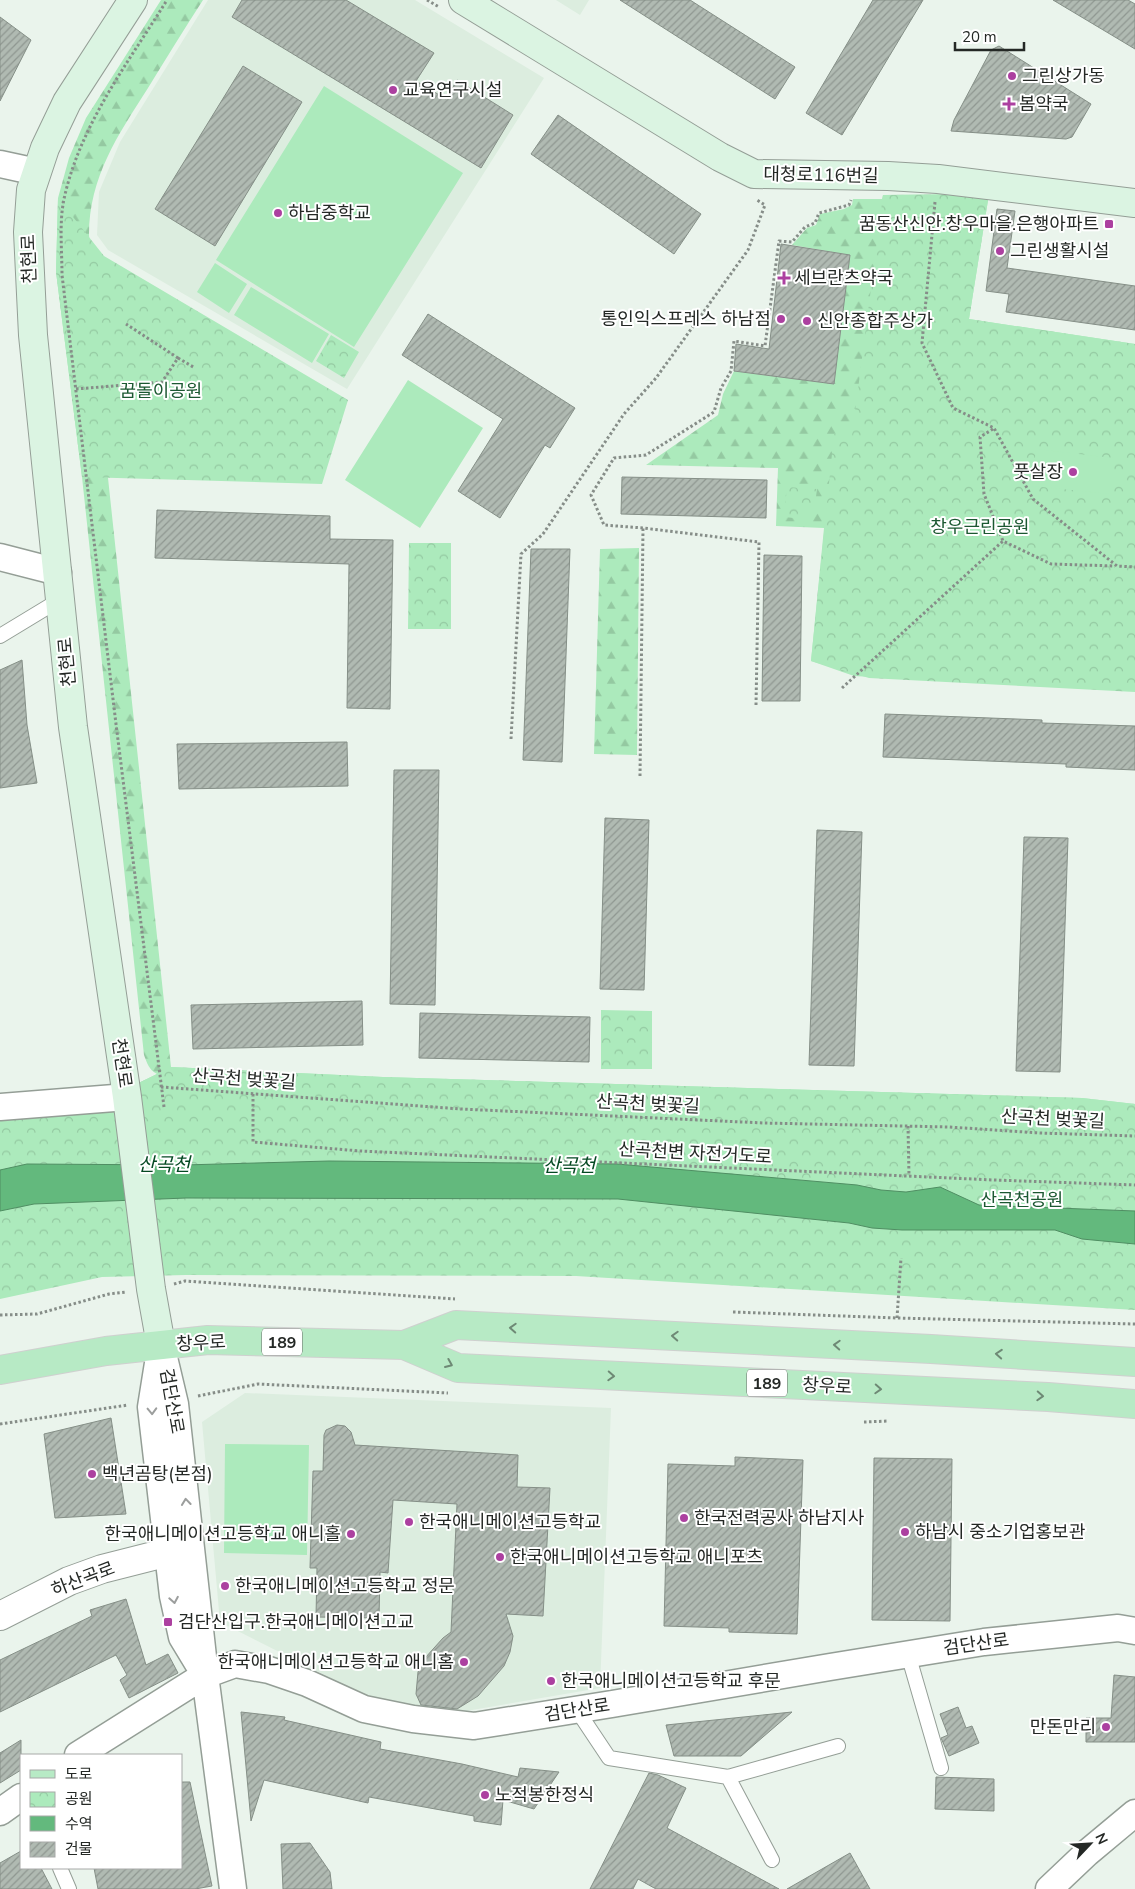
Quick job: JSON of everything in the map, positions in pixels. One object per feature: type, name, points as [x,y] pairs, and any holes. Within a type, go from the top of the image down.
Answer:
[{"type":"main road","name":"천현로","points":[[133,0],[67,102],[45,148],[31,190],[28,232],[34,345],[72,727],[127,1097],[151,1287],[161,1346]]},
{"type":"main road","name":"대청로116번길","points":[[454,5],[720,157],[754,174],[888,176],[938,179],[1135,203]]},
{"type":"main road","name":"창우로","points":[[404,1345],[456,1325],[1129,1360]]},
{"type":"main road","name":"창우로","points":[[0,1370],[106,1352],[208,1340],[404,1345],[458,1368],[1048,1397],[1135,1404]]},
{"type":"street","points":[[0,164],[37,172]]},
{"type":"street","points":[[0,557],[58,572]]},
{"type":"street","points":[[0,1107],[127,1097]]},
{"type":"street","name":"검단산로","points":[[161,1346],[169,1552],[173,1596],[182,1637],[205,1675]]},
{"type":"street","name":"검단산로","points":[[163,1401],[205,1675]]},
{"type":"street","name":"하산곡로","points":[[0,1616],[69,1581],[102,1569],[169,1552]]},
{"type":"street","name":"검단산로","points":[[80,1754],[205,1675],[235,1664],[269,1670],[307,1683],[364,1709],[413,1719],[474,1726],[984,1642],[1118,1628],[1135,1631]]},
{"type":"street","points":[[205,1675],[233,1889]]},
{"type":"street","points":[[0,1812],[20,1798]]},
{"type":"street","points":[[1049,1889],[1087,1853],[1135,1813]]},
{"type":"lane","points":[[0,636],[60,599]]},
{"type":"lane","points":[[908,1654],[942,1768]]},
{"type":"lane","points":[[577,1710],[609,1758],[728,1777],[838,1746]]},
{"type":"lane","points":[[728,1777],[772,1860]]},
{"type":"lane","points":[[60,1869],[69,1889]]},
{"type":"path","points":[[164,1107],[62,275],[61,229],[64,200],[78,154],[94,118],[167,0]]},
{"type":"path","points":[[427,0],[454,5]]},
{"type":"path","points":[[938,179],[922,343],[954,408],[994,428],[1033,499],[1116,566]]},
{"type":"path","points":[[511,739],[521,554],[543,534],[624,414],[656,378],[748,250],[765,205],[750,196]]},
{"type":"path","points":[[756,705],[759,542],[643,528],[604,526],[591,495],[614,458],[646,455],[714,412],[722,388],[731,371],[734,341],[765,346],[779,241],[792,242],[805,226],[815,223],[819,213],[843,208],[849,205],[853,198],[858,197]]},
{"type":"path","points":[[126,324],[195,368]]},
{"type":"path","points":[[76,389],[162,382],[178,358]]},
{"type":"path","points":[[994,428],[980,436],[981,467],[984,494],[993,520],[1004,541],[1051,564],[1135,567]]},
{"type":"path","points":[[640,776],[643,528]]},
{"type":"path","points":[[842,688],[1004,541]]},
{"type":"path","name":"산곡천 벚꽃길","points":[[161,1087],[480,1110],[764,1123],[949,1127],[1040,1134],[1135,1136]]},
{"type":"path","name":"산곡천변 자전거도로","points":[[253,1094],[253,1142],[360,1151],[1135,1185]]},
{"type":"path","points":[[908,1126],[909,1176]]},
{"type":"path","points":[[897,1318],[901,1258]]},
{"type":"path","points":[[0,1424],[226,1392],[258,1384],[455,1393]]},
{"type":"path","points":[[864,1422],[889,1421]]},
{"type":"shaded area","name":"하남중학교","points":[[208,0],[415,0],[544,78],[347,389],[108,250],[97,235],[99,192],[120,142]]},
{"type":"shaded area","points":[[556,0],[589,0],[580,15]]},
{"type":"shaded area","name":"한국애니메이션고등학교","points":[[245,1393],[611,1408],[600,1688],[414,1720],[220,1622],[202,1422]]},
{"type":"green space","points":[[161,0],[203,0],[126,123],[107,157],[94,194],[90,214],[89,235],[108,478],[171,1067],[383,1077],[1082,1098],[1135,1104],[92,1106],[157,1074],[150,1068],[144,1055],[82,477],[56,272],[58,198],[69,158],[86,118]]},
{"type":"green space","points":[[324,86],[463,173],[354,347],[216,260]]},
{"type":"green space","name":"창우근린공원","points":[[989,194],[969,319],[1135,344],[1135,691],[854,676],[811,661],[824,528],[776,526],[778,468],[646,465],[718,415],[723,394],[734,371],[834,384],[850,255],[792,245],[807,228],[816,225],[820,214],[844,209],[852,205],[853,199],[882,199],[883,195]]},
{"type":"green space","name":"창우근린공원","points":[[989,194],[969,319],[1135,344],[1135,692],[869,678],[811,661],[834,434],[852,436],[883,195]]},
{"type":"green space","name":"꿈돌이공원","points":[[58,198],[104,256],[348,400],[322,484],[82,477],[56,272]]},
{"type":"green space","points":[[215,263],[247,284],[229,313],[197,292]]},
{"type":"green space","points":[[251,287],[329,334],[312,363],[234,315]]},
{"type":"green space","points":[[331,335],[359,352],[344,378],[316,361]]},
{"type":"green space","points":[[408,380],[483,428],[420,528],[345,480]]},
{"type":"green space","name":"풋살장","points":[[1036,449],[1113,458],[1110,494],[1032,486]]},
{"type":"green space","points":[[787,487],[817,489],[813,520],[784,517]]},
{"type":"green space","points":[[409,543],[451,543],[451,629],[408,629]]},
{"type":"green space","points":[[639,548],[637,755],[594,754],[600,549]]},
{"type":"green space","points":[[601,1010],[652,1011],[652,1069],[601,1069]]},
{"type":"green space","name":"산곡천공원","points":[[171,1067],[383,1077],[1082,1098],[1135,1104],[1135,1310],[576,1276],[186,1275],[102,1277],[0,1299],[0,1117],[92,1106]]},
{"type":"green space","points":[[225,1444],[309,1445],[307,1555],[224,1553]]},
{"type":"water","name":"산곡천","points":[[329,1161],[617,1164],[857,1185],[881,1190],[906,1192],[940,1187],[979,1205],[1135,1211],[1135,1244],[1082,1239],[1055,1230],[902,1230],[872,1228],[849,1223],[618,1199],[186,1198],[34,1204],[0,1211],[0,1170],[27,1164],[183,1165]]},
{"type":"building","name":"교육연구시설","points":[[242,0],[346,0],[434,53],[416,81],[446,99],[457,80],[513,115],[481,168],[232,17]]},
{"type":"building","points":[[620,0],[690,0],[795,67],[775,99]]},
{"type":"building","points":[[873,0],[923,0],[842,135],[806,113]]},
{"type":"building","points":[[1053,0],[1128,0],[1135,4],[1135,49]]},
{"type":"building","points":[[0,17],[31,40],[0,101]]},
{"type":"building","name":"그린상가동","points":[[999,46],[1091,104],[1072,137],[1066,139],[951,131],[954,120],[991,50]]},
{"type":"building","points":[[243,66],[302,102],[215,246],[155,209]]},
{"type":"building","points":[[558,115],[701,214],[674,254],[531,154]]},
{"type":"building","points":[[997,209],[1015,211],[1007,268],[1135,286],[1135,330],[1006,312],[1009,294],[986,291]]},
{"type":"building","name":"신안종합주상가","points":[[781,244],[850,255],[834,384],[734,371],[736,344],[769,349]]},
{"type":"building","points":[[428,314],[575,408],[550,448],[545,445],[500,518],[458,491],[503,419],[402,355]]},
{"type":"building","points":[[622,477],[767,480],[766,518],[621,514]]},
{"type":"building","points":[[157,510],[330,516],[330,539],[393,540],[390,709],[347,708],[349,564],[155,558]]},
{"type":"building","points":[[531,549],[570,549],[562,762],[523,760]]},
{"type":"building","points":[[764,555],[802,556],[800,701],[762,701]]},
{"type":"building","points":[[22,660],[27,725],[37,783],[0,788],[0,670]]},
{"type":"building","points":[[885,714],[1042,720],[1042,723],[1135,726],[1135,770],[1066,767],[1066,764],[883,757]]},
{"type":"building","points":[[347,742],[348,786],[179,789],[177,744]]},
{"type":"building","points":[[394,770],[439,770],[435,1005],[390,1004]]},
{"type":"building","points":[[605,818],[649,820],[644,990],[600,989]]},
{"type":"building","points":[[817,830],[862,832],[854,1066],[809,1065]]},
{"type":"building","points":[[1024,837],[1068,838],[1060,1072],[1016,1071]]},
{"type":"building","points":[[362,1001],[363,1045],[193,1049],[191,1005]]},
{"type":"building","points":[[420,1013],[590,1017],[589,1062],[419,1058]]},
{"type":"building","points":[[111,1418],[126,1514],[55,1518],[44,1434]]},
{"type":"building","points":[[337,1425],[345,1426],[351,1432],[355,1445],[518,1455],[517,1487],[550,1488],[543,1616],[506,1614],[513,1636],[510,1652],[504,1666],[478,1696],[457,1709],[421,1705],[416,1694],[418,1672],[425,1658],[451,1632],[457,1504],[393,1500],[388,1573],[380,1572],[379,1618],[316,1617],[317,1568],[310,1568],[313,1471],[323,1471],[324,1435],[326,1430]]},
{"type":"building","points":[[735,1457],[803,1460],[797,1634],[729,1632],[729,1628],[664,1626],[668,1464],[735,1466]]},
{"type":"building","points":[[874,1458],[952,1459],[950,1621],[872,1620]]},
{"type":"building","points":[[126,1599],[146,1665],[168,1654],[178,1673],[129,1698],[120,1680],[127,1675],[116,1655],[0,1712],[0,1660],[92,1616],[90,1610]]},
{"type":"building","points":[[1114,1675],[1135,1677],[1135,1742],[1086,1742],[1086,1718],[1111,1718]]},
{"type":"building","points":[[958,1707],[966,1728],[972,1726],[979,1743],[949,1756],[941,1738],[948,1735],[940,1714]]},
{"type":"building","points":[[241,1712],[285,1717],[284,1720],[381,1742],[380,1749],[462,1764],[518,1777],[520,1768],[559,1772],[534,1809],[503,1800],[501,1825],[474,1821],[474,1816],[369,1797],[368,1803],[264,1780],[251,1821]]},
{"type":"building","points":[[792,1712],[741,1756],[674,1756],[666,1725]]},
{"type":"building","points":[[21,1740],[20,1771],[0,1783],[0,1753]]},
{"type":"building","points":[[649,1773],[658,1775],[686,1788],[667,1828],[779,1889],[656,1889],[638,1879],[633,1889],[590,1889]]},
{"type":"building","points":[[936,1777],[994,1779],[994,1811],[935,1809]]},
{"type":"building","points":[[182,1782],[190,1782],[212,1886],[195,1889],[98,1889],[94,1869],[182,1869]]},
{"type":"building","points":[[310,1843],[330,1872],[332,1889],[283,1889],[281,1844]]},
{"type":"building","points":[[20,1852],[20,1869],[42,1869],[52,1889],[0,1889],[0,1863]]},
{"type":"building","points":[[850,1853],[870,1889],[787,1889]]},
{"type":"place","name":"그린상가동","points":[[1012,76]]},
{"type":"place","name":"교육연구시설","points":[[393,90]]},
{"type":"place","name":"봄약국","points":[[1009,104]]},
{"type":"place","name":"하남중학교","points":[[278,213]]},
{"type":"place","name":"꿈동산신안.창우마을.은행아파트","points":[[1109,224]]},
{"type":"place","name":"그린생활시설","points":[[1000,251]]},
{"type":"place","name":"세브란츠약국","points":[[784,278]]},
{"type":"place","name":"통인익스프레스 하남점","points":[[781,319]]},
{"type":"place","name":"신안종합주상가","points":[[807,321]]},
{"type":"place","name":"풋살장","points":[[1073,472]]},
{"type":"place","name":"백년곰탕(본점)","points":[[92,1474]]},
{"type":"place","name":"한국전력공사 하남지사","points":[[684,1518]]},
{"type":"place","name":"한국애니메이션고등학교","points":[[409,1522]]},
{"type":"place","name":"하남시 중소기업홍보관","points":[[905,1532]]},
{"type":"place","name":"한국애니메이션고등학교 애니홀","points":[[351,1534]]},
{"type":"place","name":"한국애니메이션고등학교 애니포츠","points":[[500,1557]]},
{"type":"place","name":"한국애니메이션고등학교 정문","points":[[225,1586]]},
{"type":"place","name":"검단산입구.한국애니메이션고교","points":[[168,1622]]},
{"type":"place","name":"한국애니메이션고등학교 애니홈","points":[[464,1662]]},
{"type":"place","name":"한국애니메이션고등학교 후문","points":[[551,1681]]},
{"type":"place","name":"만돈만리","points":[[1106,1727]]},
{"type":"place","name":"노적봉한정식","points":[[485,1795]]}]
